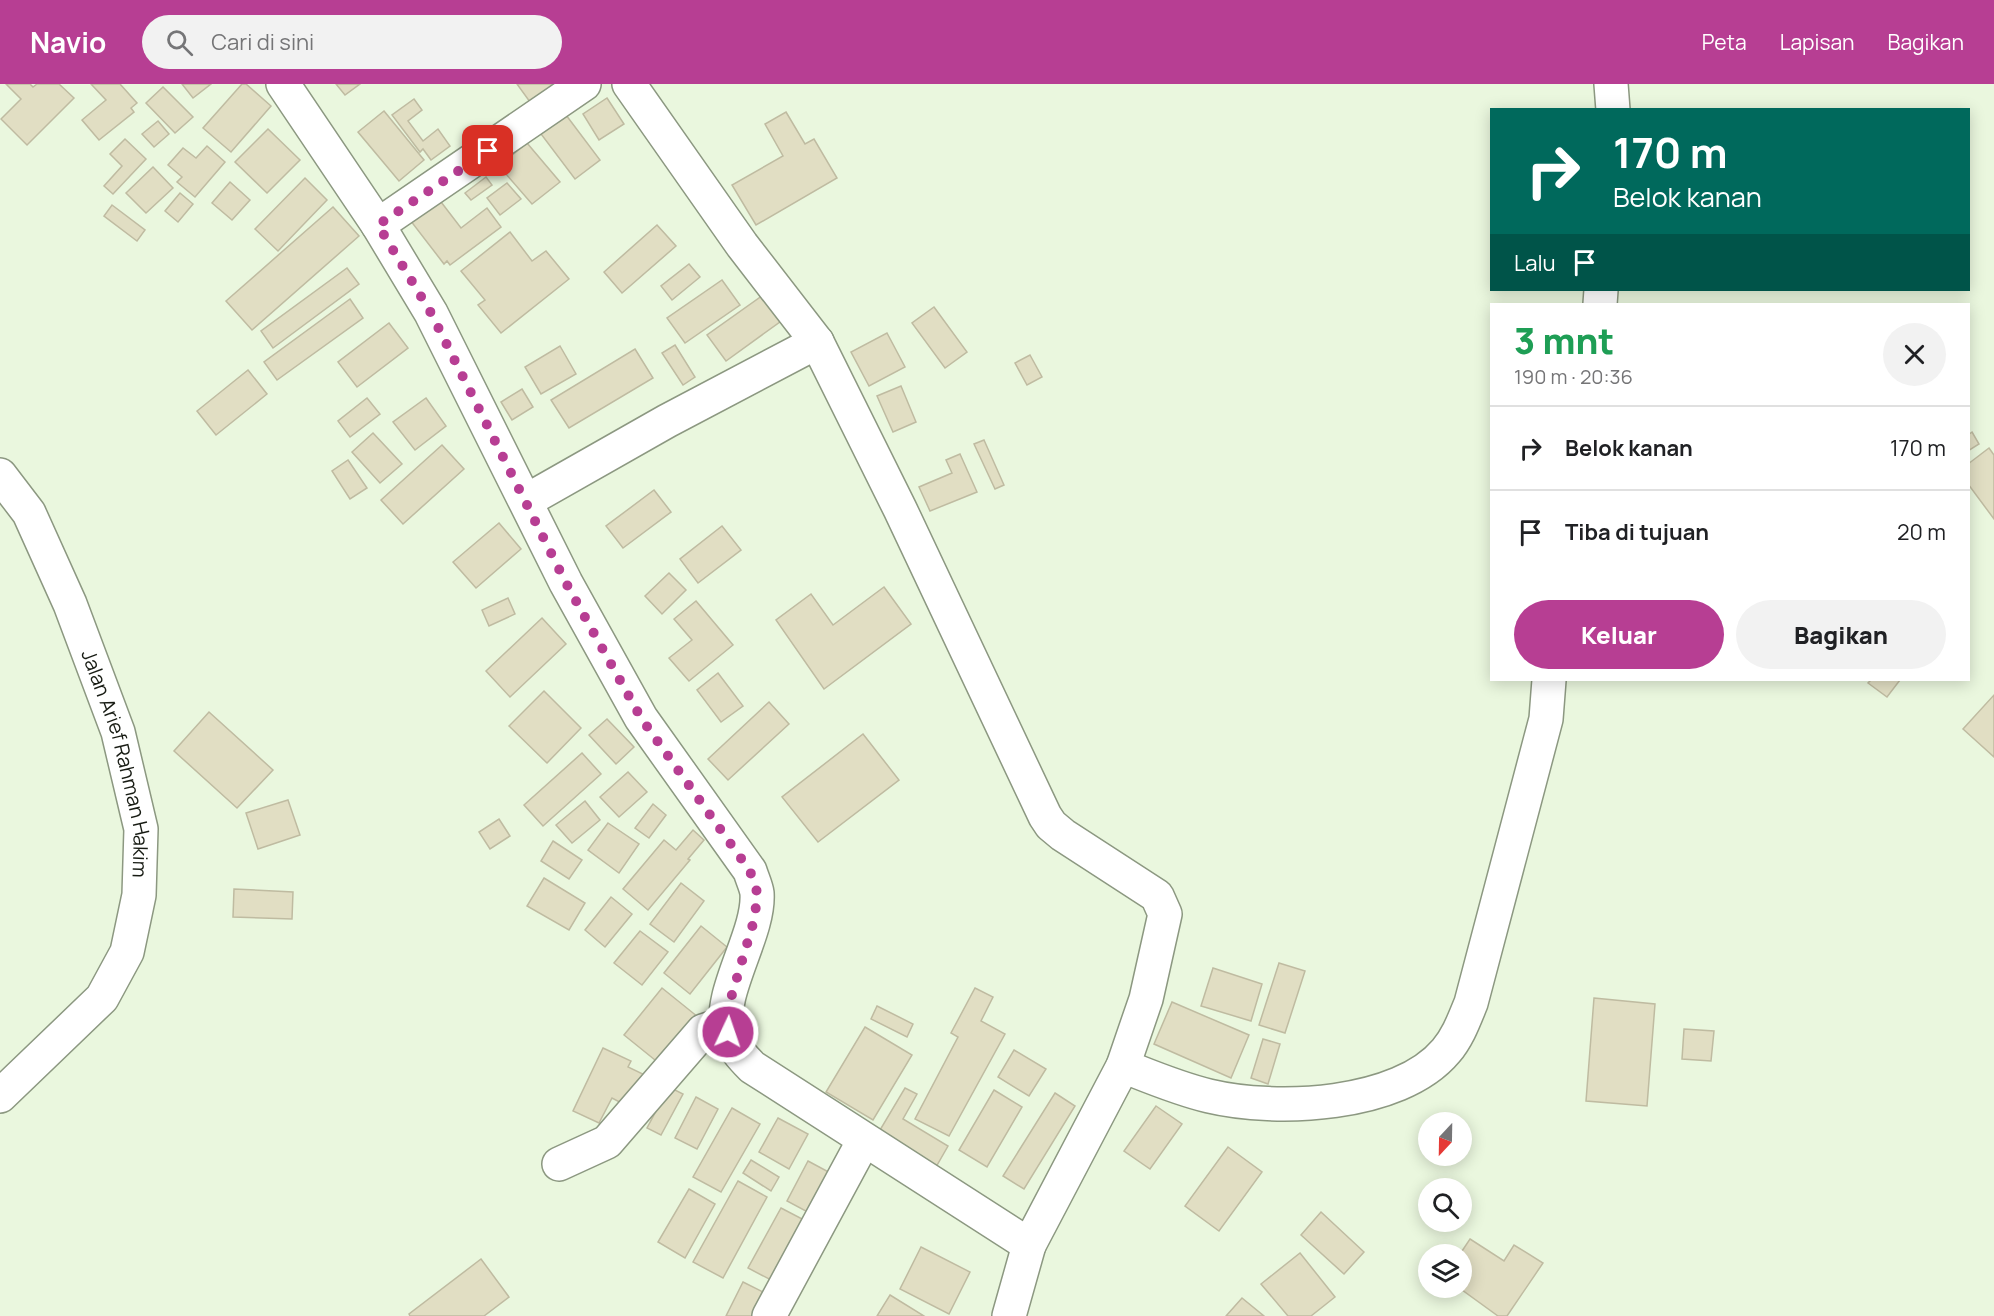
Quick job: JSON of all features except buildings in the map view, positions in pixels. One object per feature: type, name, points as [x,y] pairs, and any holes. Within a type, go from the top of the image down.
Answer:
[{"type":"street","points":[[283,84],[378,225],[431,313],[566,583],[641,718],[750,871],[757,892],[755,917],[728,1008],[728,1032],[738,1052],[752,1068],[1029,1245]]},
{"type":"street","points":[[378,225],[584,84]]},
{"type":"street","points":[[629,84],[742,245],[817,342],[900,509],[1045,816],[1051,825],[1064,835],[1157,896],[1165,914],[1146,999],[1123,1066],[1029,1245],[1009,1316]]},
{"type":"street","points":[[1611,84],[1613,108]]},
{"type":"street","points":[[526,501],[667,421],[817,342]]},
{"type":"street","name":"Jalan Arief Rahman Hakim","points":[[0,475],[29,513],[70,603],[118,732],[141,829],[139,895],[127,952],[102,998],[0,1096]]},
{"type":"street","points":[[1123,1066],[1199,1093],[1249,1103],[1314,1103],[1372,1093],[1411,1080],[1430,1067],[1446,1052],[1458,1035],[1471,1003],[1546,719],[1549,681]]},
{"type":"street","points":[[559,1164],[607,1142],[703,1031],[728,1023]]},
{"type":"street","points":[[768,1316],[864,1140]]},
{"type":"route","points":[[488,151],[378,225],[431,313],[566,583],[641,718],[750,871],[757,892],[755,917],[733,985],[728,1008],[728,1032]]}]
